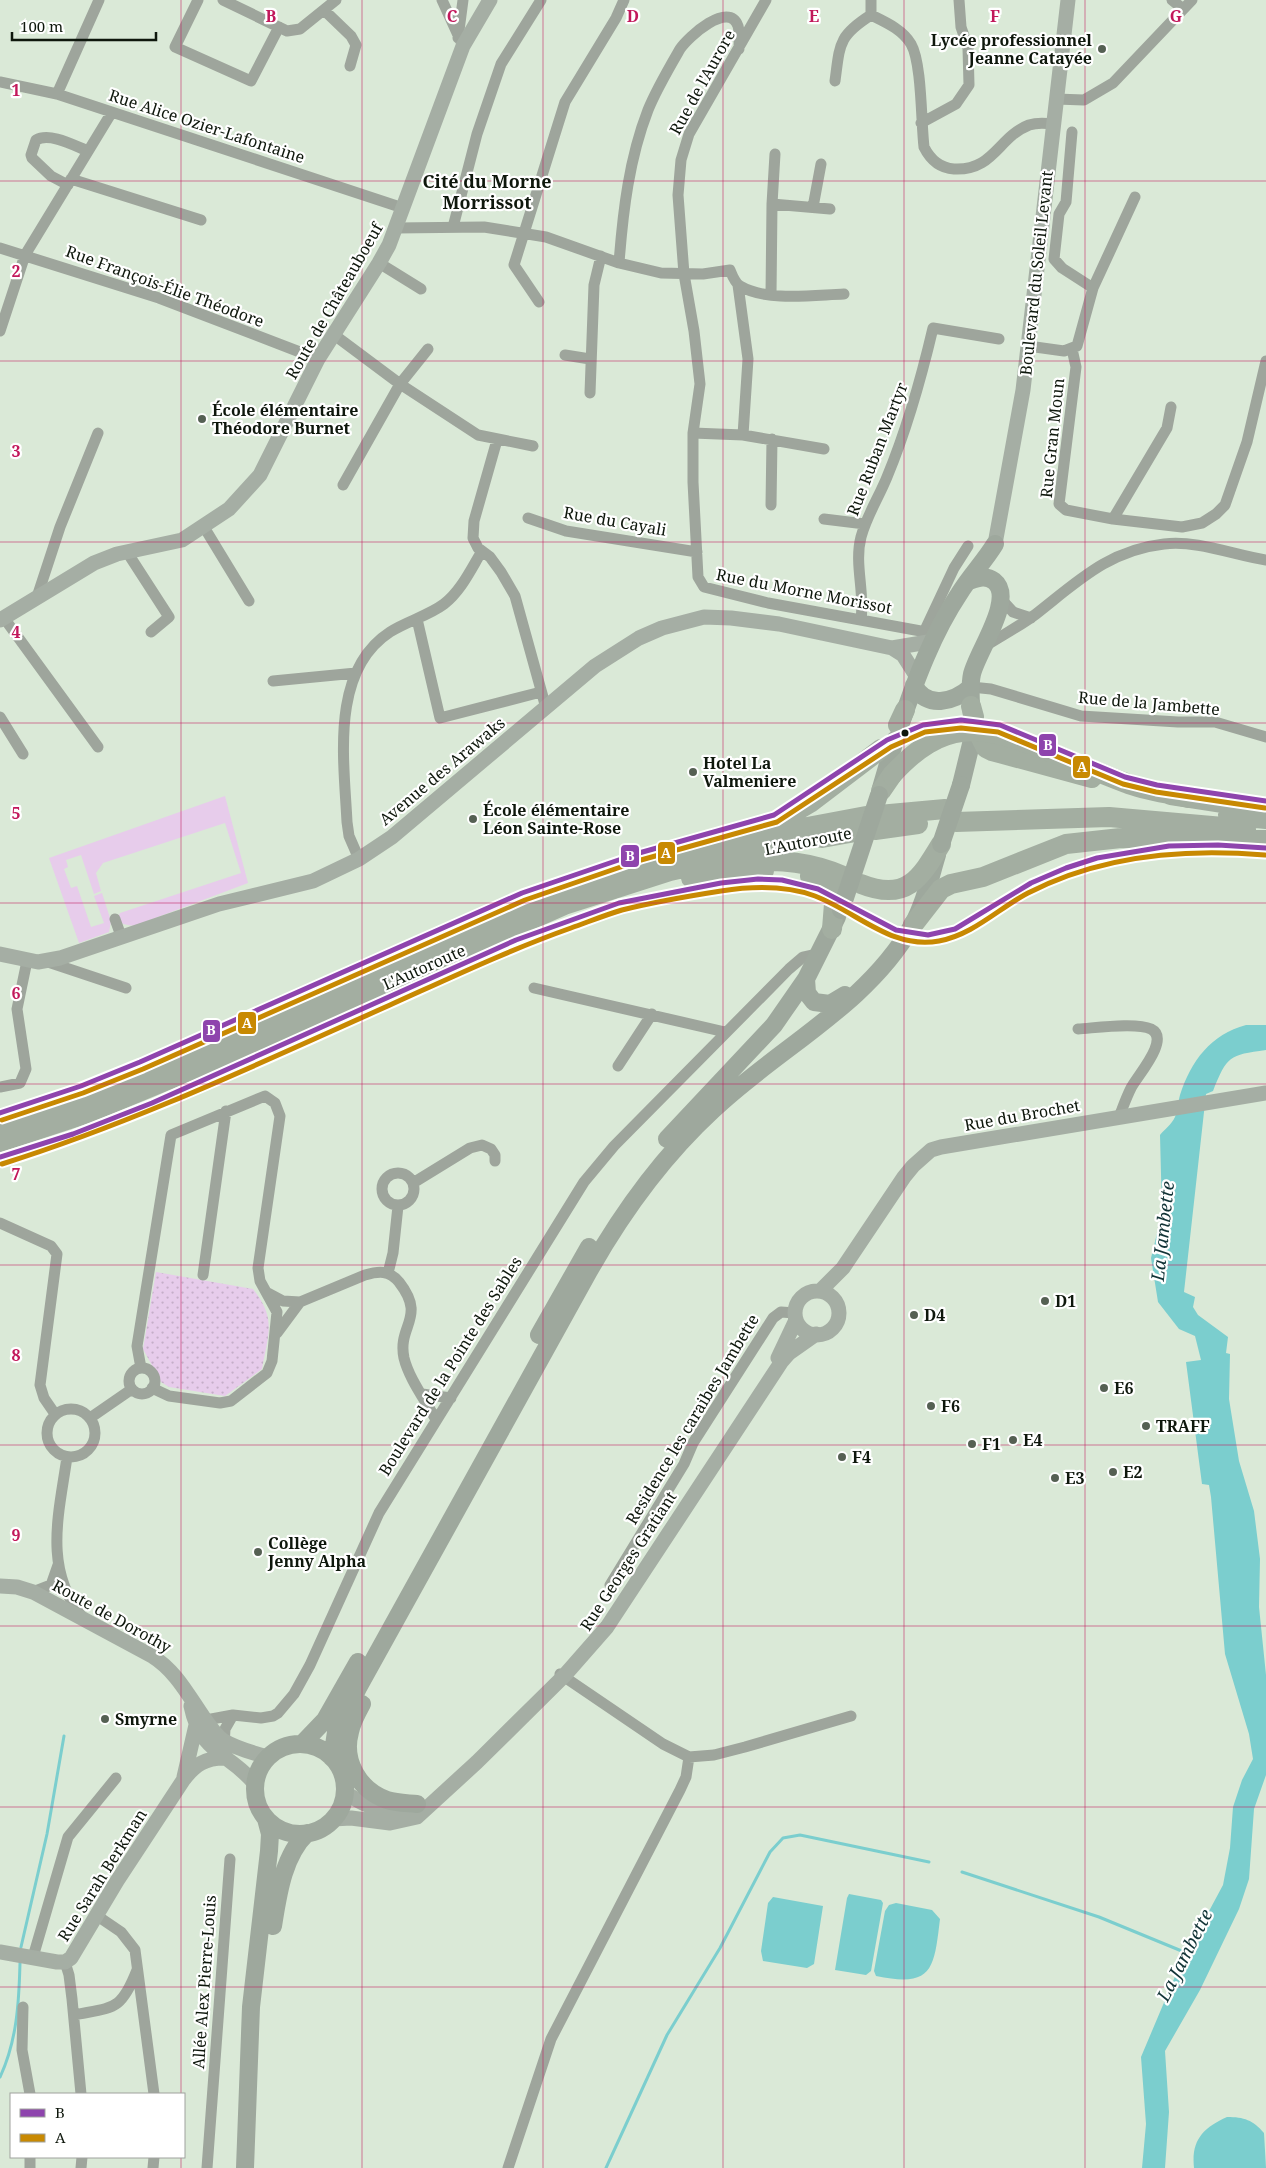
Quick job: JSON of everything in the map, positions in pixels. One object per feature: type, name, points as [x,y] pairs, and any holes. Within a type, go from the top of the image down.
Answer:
[{"type":"highway","points":[[976,721],[1063,769],[1130,790],[1266,809]]},
{"type":"highway","points":[[685,852],[783,819],[827,791],[896,729]]},
{"type":"highway","points":[[884,787],[910,756],[932,742],[953,734],[976,730],[989,731],[1014,738],[1129,784],[1189,798]]},
{"type":"highway","name":"L'Autoroute","points":[[0,1125],[84,1098],[182,1057],[525,904],[602,876],[685,852],[870,823],[1046,805],[1116,806],[1266,819]]},
{"type":"highway","name":"L'Autoroute","points":[[950,815],[1109,818],[1198,823],[1266,831]]},
{"type":"highway","name":"L'Autoroute","points":[[0,1142],[88,1113],[194,1069],[564,905],[670,871],[789,844],[870,823]]},
{"type":"highway","points":[[912,925],[941,889],[950,884],[983,877],[1066,844],[1121,838],[1266,840]]},
{"type":"highway","points":[[564,905],[734,865],[770,861],[805,865],[885,891],[909,886],[927,867],[941,844]]},
{"type":"highway","points":[[674,880],[750,871],[778,871],[816,877],[834,888],[836,894],[838,909],[832,929]]},
{"type":"main road","name":"Route de Châteauboeuf","points":[[2,619],[94,563],[127,552],[182,540],[229,509],[260,475],[318,359],[380,263],[396,228],[460,42],[490,0]]},
{"type":"main road","name":"Boulevard du Soleil Levant","points":[[1000,592],[995,544],[1023,390],[1068,0]]},
{"type":"main road","name":"Boulevard du Soleil Levant","points":[[838,909],[859,859],[884,787],[896,729],[932,635],[959,593],[983,564],[995,544]]},
{"type":"main road","points":[[332,1758],[333,1741],[339,1724],[608,1236],[648,1179],[713,1109],[849,1001],[874,978],[912,925],[961,784],[976,721],[975,665],[1000,592],[994,580],[986,578],[969,581]]},
{"type":"main road","name":"Avenue des Arawaks","points":[[0,954],[45,962],[219,904],[313,881],[359,859],[399,830],[616,652],[662,628],[704,618],[730,618],[779,624],[892,648],[932,635]]},
{"type":"main road","points":[[892,648],[903,655],[915,681],[926,698],[944,702],[956,699],[976,721]]},
{"type":"main road","points":[[302,1744],[325,1720],[344,1688],[567,1284],[612,1209],[667,1139],[774,1025],[806,979],[832,929]]},
{"type":"main road","points":[[806,979],[807,993],[811,1001],[825,1004],[836,1001],[874,978]]},
{"type":"main road","name":"Rue du Brochet","points":[[820,1291],[843,1268],[904,1177],[931,1150],[1266,1093]]},
{"type":"main road","name":"Rue du Brochet","points":[[837,1304],[843,1268]]},
{"type":"main road","points":[[814,1291],[827,1294],[837,1304],[839,1312],[836,1323],[828,1332],[816,1334],[780,1360],[796,1316],[796,1305],[803,1296],[814,1291]]},
{"type":"main road","points":[[796,1316],[804,1330],[816,1334]]},
{"type":"main road","name":"Rue Georges Gratiant","points":[[427,1801],[562,1675],[607,1627],[780,1360]]},
{"type":"main road","points":[[420,1576],[352,1724],[348,1744],[353,1771],[367,1789],[388,1800],[427,1801]]},
{"type":"main road","name":"Route de Dorothy","points":[[0,1586],[17,1586],[33,1592],[163,1662],[180,1681],[201,1722]]},
{"type":"main road","points":[[201,1722],[223,1740],[268,1757]]},
{"type":"main road","points":[[201,1722],[206,1743],[255,1784]]},
{"type":"main road","points":[[184,1779],[201,1722]]},
{"type":"main road","points":[[245,2168],[251,2007],[270,1834],[266,1819],[255,1796],[255,1784],[259,1769],[268,1757],[284,1747],[302,1744],[313,1746],[332,1758],[340,1768],[345,1792],[343,1802],[333,1819],[321,1828],[307,1833],[284,1831],[266,1819]]},
{"type":"main road","points":[[184,1779],[197,1764],[211,1759],[230,1762]]},
{"type":"main road","name":"Rue Sarah Berkman","points":[[0,1952],[65,1962],[71,1958],[96,1915],[184,1779]]},
{"type":"main road","points":[[345,1792],[353,1798],[380,1810],[398,1810],[427,1801]]},
{"type":"main road","points":[[333,1819],[351,1818],[383,1823],[400,1822],[416,1817],[427,1801]]},
{"type":"main road","points":[[256,2168],[260,2034],[270,1940],[285,1871],[293,1850],[307,1833]]},
{"type":"street","points":[[57,94],[99,0]]},
{"type":"street","points":[[198,0],[175,47],[251,81],[279,27]]},
{"type":"street","points":[[223,0],[287,31],[300,29],[325,11],[336,0]]},
{"type":"street","points":[[442,0],[460,42]]},
{"type":"street","points":[[460,42],[463,0]]},
{"type":"street","points":[[453,226],[477,134],[501,64],[541,0]]},
{"type":"street","points":[[539,302],[514,265],[523,233],[566,102],[616,18],[624,0]]},
{"type":"street","name":"Rue de l'Aurore","points":[[684,274],[678,196],[681,160],[689,134],[739,50],[766,0]]},
{"type":"street","points":[[871,0],[871,15]]},
{"type":"street","points":[[921,123],[956,104],[969,85],[968,48],[961,27],[959,0]]},
{"type":"street","points":[[1172,0],[1183,8]]},
{"type":"street","points":[[1056,99],[1084,100],[1114,83],[1192,0]]},
{"type":"street","points":[[325,11],[351,36],[356,45],[350,66]]},
{"type":"street","points":[[619,263],[625,192],[648,109],[681,48],[704,24],[715,16],[724,15],[733,18],[738,25],[739,50]]},
{"type":"street","points":[[835,81],[840,46],[844,38],[848,31],[871,15]]},
{"type":"street","points":[[871,15],[892,25],[911,44],[916,60],[924,147],[930,158],[950,169],[966,170],[980,166],[1029,125],[1053,124]]},
{"type":"street","name":"Rue Alice Ozier-Lafontaine","points":[[0,82],[57,94],[403,208]]},
{"type":"street","points":[[0,330],[25,255],[112,112]]},
{"type":"street","points":[[1072,132],[1066,202],[1059,214],[1054,259],[1062,268],[1093,288]]},
{"type":"street","points":[[88,151],[60,140],[41,138],[36,140],[32,158],[46,172],[70,182],[202,220]]},
{"type":"street","points":[[772,295],[772,204],[775,154]]},
{"type":"street","points":[[813,208],[821,164]]},
{"type":"street","points":[[1028,346],[1064,351],[1077,346],[1093,288],[1135,197]]},
{"type":"street","points":[[772,204],[830,209]]},
{"type":"street","points":[[396,228],[484,227],[546,237],[619,263],[661,273],[684,274],[730,270],[738,285],[748,359],[743,435]]},
{"type":"street","name":"Rue François-Élie Théodore","points":[[0,248],[159,298],[318,359]]},
{"type":"street","points":[[590,393],[594,285],[601,256]]},
{"type":"street","points":[[380,263],[421,289]]},
{"type":"street","name":"Rue du Morne Morissot","points":[[684,274],[694,331],[700,384],[693,433],[698,577],[704,587],[783,606],[932,635]]},
{"type":"street","points":[[738,285],[772,295],[844,294]]},
{"type":"street","name":"Rue Ruban Martyr","points":[[861,620],[863,595],[859,546],[865,524],[887,478],[920,386],[933,328],[999,338]]},
{"type":"street","points":[[333,334],[400,384],[478,435],[533,446]]},
{"type":"street","points":[[343,485],[400,384],[428,349]]},
{"type":"street","name":"Rue Gran Moun","points":[[1072,349],[1076,367],[1059,504],[1066,510],[1113,519]]},
{"type":"street","points":[[565,355],[590,359]]},
{"type":"street","points":[[1171,407],[1167,428],[1113,519],[1182,528],[1202,523],[1216,514],[1225,505],[1265,376],[1266,361]]},
{"type":"street","points":[[38,597],[60,527],[98,433]]},
{"type":"street","points":[[693,433],[743,435],[824,448]]},
{"type":"street","points":[[771,505],[772,439]]},
{"type":"street","points":[[497,440],[472,531],[475,543],[490,557],[515,596],[546,708]]},
{"type":"street","name":"Rue du Cayali","points":[[528,518],[566,531],[697,552]]},
{"type":"street","points":[[824,519],[865,524]]},
{"type":"street","points":[[204,527],[249,601]]},
{"type":"street","points":[[982,648],[1031,618],[1105,561],[1134,550],[1164,544],[1183,544],[1266,560]]},
{"type":"street","points":[[932,635],[954,568],[968,546]]},
{"type":"street","points":[[359,859],[349,836],[346,778],[346,703],[356,673],[370,649],[379,640],[392,630],[445,604],[456,593],[482,551]]},
{"type":"street","points":[[127,552],[169,617],[150,632]]},
{"type":"street","points":[[1000,592],[1013,612],[1031,618]]},
{"type":"street","points":[[779,624],[783,606]]},
{"type":"street","points":[[2,619],[98,747]]},
{"type":"street","points":[[417,619],[440,718],[541,692]]},
{"type":"street","points":[[273,681],[356,673]]},
{"type":"street","name":"Rue de la Jambette","points":[[976,721],[991,690],[1081,716],[1178,722],[1215,722],[1266,737]]},
{"type":"street","points":[[0,717],[23,754]]},
{"type":"street","points":[[115,920],[121,936]]},
{"type":"street","name":"Boulevard de la Pointe des Sables","points":[[201,1722],[233,1715],[260,1718],[273,1716],[278,1713],[294,1694],[310,1665],[379,1513],[451,1398],[551,1231],[584,1182],[614,1146],[789,969],[804,957],[821,953]]},
{"type":"street","points":[[0,1087],[20,1083],[26,1069],[18,1009],[27,960]]},
{"type":"street","points":[[45,962],[126,988]]},
{"type":"street","points":[[534,988],[725,1032]]},
{"type":"street","points":[[618,1066],[652,1014]]},
{"type":"street","points":[[1078,1028],[1137,1026],[1148,1028],[1155,1034],[1157,1039],[1154,1052],[1130,1089],[1120,1117]]},
{"type":"street","points":[[141,1368],[137,1346],[171,1135],[265,1096],[276,1103],[280,1116],[258,1268],[260,1281],[277,1312],[272,1361],[267,1373],[231,1401],[220,1403],[169,1396],[152,1388]]},
{"type":"street","points":[[203,1274],[226,1111]]},
{"type":"street","points":[[413,1183],[450,1158],[475,1146],[491,1149],[495,1155],[495,1161]]},
{"type":"street","points":[[401,1173],[413,1183],[412,1199],[398,1206],[384,1198],[383,1183],[390,1175],[401,1173]]},
{"type":"street","points":[[388,1272],[393,1253],[398,1206]]},
{"type":"street","points":[[0,1223],[51,1246],[57,1254],[40,1385],[44,1398],[55,1414]]},
{"type":"street","points":[[268,1293],[283,1301],[300,1302],[365,1275],[376,1272],[388,1272],[394,1276],[411,1300],[411,1319],[403,1351],[405,1361],[436,1420]]},
{"type":"street","points":[[276,1334],[300,1302]]},
{"type":"street","name":"Residence les caraibes Jambette","points":[[610,1585],[684,1464],[693,1443],[773,1318],[781,1312],[796,1316]]},
{"type":"street","points":[[141,1368],[149,1370],[154,1376],[152,1388]]},
{"type":"street","points":[[132,1389],[130,1376],[141,1368]]},
{"type":"street","points":[[132,1389],[142,1393],[152,1388]]},
{"type":"street","points":[[90,1418],[132,1389]]},
{"type":"street","points":[[422,1394],[451,1398]]},
{"type":"street","points":[[69,1409],[84,1413],[90,1418],[94,1425],[94,1442],[83,1454],[67,1457],[54,1451],[47,1438],[48,1424],[55,1414],[69,1409]]},
{"type":"street","points":[[67,1457],[56,1546],[58,1565],[70,1601],[83,1618]]},
{"type":"street","points":[[33,1592],[51,1585],[58,1565]]},
{"type":"street","points":[[562,1675],[664,1744],[690,1757],[699,1758],[738,1749],[851,1716]]},
{"type":"street","points":[[230,1762],[223,1740],[233,1715]]},
{"type":"street","points":[[508,2168],[551,2039],[680,1790],[686,1777],[690,1757]]},
{"type":"street","name":"Rue Sarah Berkman","points":[[33,1957],[68,1837],[116,1778]]},
{"type":"street","name":"Allée Alex Pierre-Louis","points":[[207,2168],[230,1859]]},
{"type":"street","points":[[96,1915],[128,1939],[135,1950],[154,2093]]},
{"type":"street","points":[[65,1962],[69,1975],[74,2015],[81,2093]]},
{"type":"street","points":[[74,2015],[117,2005],[129,1991],[138,1968]]},
{"type":"street","points":[[23,2007],[22,2050],[30,2093]]},
{"type":"shaded area","points":[[225,796],[248,883],[134,926],[123,924],[118,918],[120,913],[241,873],[225,823],[103,863],[96,873],[101,891],[94,894],[81,855],[66,860],[68,867],[64,869],[71,888],[77,886],[91,927],[104,923],[94,896],[102,893],[111,921],[109,932],[79,943],[49,858]]},
{"type":"shaded area","points":[[156,1272],[253,1289],[261,1300],[268,1318],[268,1336],[262,1369],[225,1396],[169,1387],[161,1382],[143,1349]]},
{"type":"water","name":"La Jambette","points":[[1246,1025],[1266,1025],[1266,1050],[1244,1054],[1231,1059],[1222,1071],[1213,1091],[1206,1094],[1184,1292],[1195,1297],[1193,1307],[1198,1315],[1228,1337],[1226,1353],[1230,1354],[1229,1399],[1239,1461],[1254,1511],[1260,1559],[1259,1607],[1266,1675],[1266,1775],[1254,1809],[1249,1879],[1239,1909],[1200,1990],[1165,2051],[1169,2112],[1165,2168],[1142,2168],[1146,2124],[1141,2057],[1179,1967],[1223,1885],[1230,1848],[1233,1807],[1242,1780],[1253,1759],[1249,1734],[1225,1654],[1211,1497],[1209,1485],[1202,1484],[1186,1362],[1201,1360],[1195,1336],[1179,1329],[1158,1302],[1151,1258],[1162,1213],[1160,1135],[1174,1120],[1180,1095],[1196,1060],[1222,1035]]},
{"type":"water","points":[[849,1894],[881,1900],[883,1903],[871,1971],[866,1975],[835,1970]]},
{"type":"water","points":[[773,1897],[823,1906],[814,1964],[807,1968],[763,1961],[761,1951],[768,1903]]},
{"type":"water","points":[[896,1903],[932,1910],[940,1919],[932,1962],[927,1971],[920,1976],[909,1979],[876,1976],[874,1971],[885,1911],[889,1905]]},
{"type":"water","points":[[1227,2117],[1248,2120],[1264,2133],[1266,2168],[1194,2168],[1195,2150],[1200,2136],[1211,2126]]},
{"type":"waterway","points":[[21,1947],[47,1834],[64,1736]]},
{"type":"waterway","points":[[606,2168],[667,2035],[720,1948],[770,1852],[783,1838],[800,1835],[929,1862]]},
{"type":"waterway","name":"La Jambette","points":[[962,1872],[1099,1917],[1189,1954]]},
{"type":"waterway","points":[[0,2077],[14,2035],[18,2007],[20,1963]]},
{"type":"transit line","name":"B","points":[[0,1113],[81,1086],[140,1062],[522,893],[639,853],[774,815],[887,740],[923,725],[961,720],[1000,725],[1125,777],[1157,785],[1266,801]]},
{"type":"transit line","name":"A","points":[[2,1120],[83,1093],[143,1069],[525,900],[641,860],[777,822],[891,747],[925,732],[961,728],[998,732],[1123,784],[1156,792],[1265,808]]},
{"type":"transit line","name":"B","points":[[0,1157],[73,1134],[152,1103],[516,940],[619,903],[721,883],[758,879],[782,880],[818,889],[896,930],[928,935],[955,929],[1031,883],[1066,868],[1097,858],[1169,846],[1218,845],[1266,848]]},
{"type":"transit line","name":"A","points":[[2,1164],[101,1129],[198,1090],[502,955],[603,916],[646,904],[733,889],[781,888],[815,896],[890,935],[922,942],[939,941],[963,933],[1017,899],[1056,880],[1114,862],[1174,854],[1235,853],[1265,855]]},
{"type":"place","name":"Lycée professionnel Jeanne Catayée","points":[[1102,49]]},
{"type":"place","name":"École élémentaire Théodore Burnet","points":[[202,419]]},
{"type":"place","name":"Hotel La Valmeniere","points":[[693,772]]},
{"type":"place","name":"École élémentaire Léon Sainte-Rose","points":[[473,819]]},
{"type":"place","name":"D1","points":[[1045,1301]]},
{"type":"place","name":"D4","points":[[914,1315]]},
{"type":"place","name":"E6","points":[[1104,1388]]},
{"type":"place","name":"F6","points":[[931,1406]]},
{"type":"place","name":"TRAFF","points":[[1146,1426]]},
{"type":"place","name":"E4","points":[[1013,1440]]},
{"type":"place","name":"F1","points":[[972,1444]]},
{"type":"place","name":"F4","points":[[842,1457]]},
{"type":"place","name":"E2","points":[[1113,1472]]},
{"type":"place","name":"E3","points":[[1055,1478]]},
{"type":"place","name":"Collège Jenny Alpha","points":[[258,1552]]},
{"type":"place","name":"Smyrne","points":[[105,1719]]},
{"type":"district","name":"Cité du Morne Morrissot","points":[[487,191]]}]
